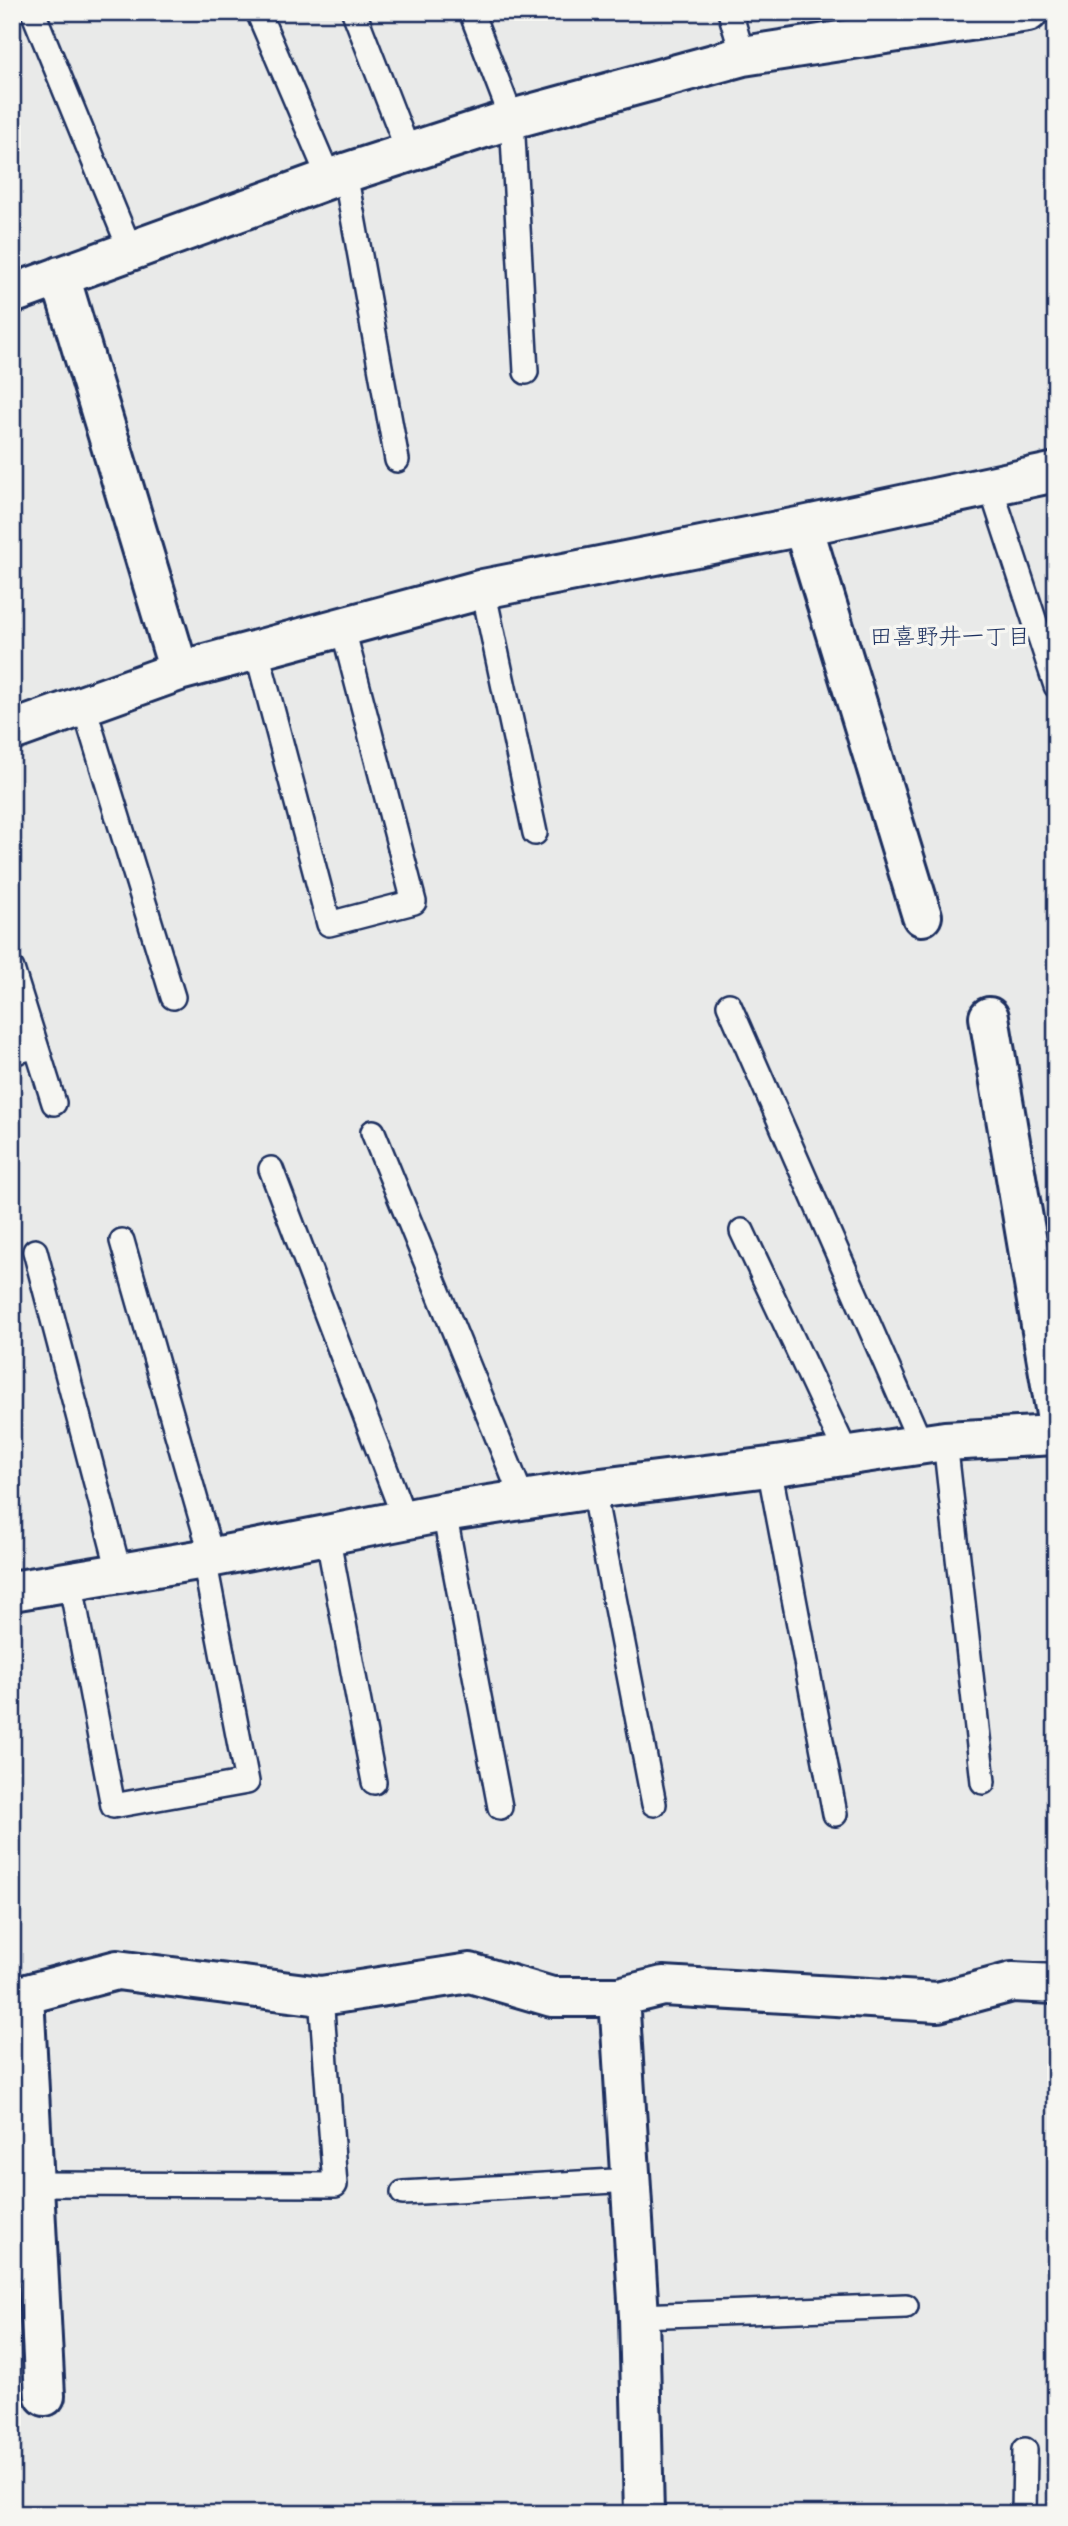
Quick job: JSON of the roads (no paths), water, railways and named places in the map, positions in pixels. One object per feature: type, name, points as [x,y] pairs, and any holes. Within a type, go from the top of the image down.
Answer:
[{"type":"street","points":[[12,294],[337,175],[512,120],[862,25],[1028,12]]},
{"type":"street","points":[[60,276],[179,671]]},
{"type":"street","points":[[12,731],[179,671],[343,629],[483,589],[803,526],[1056,472]]},
{"type":"street","points":[[803,526],[922,916]]},
{"type":"street","points":[[989,1017],[1056,1414]]},
{"type":"street","points":[[12,1591],[208,1558],[444,1512],[593,1489],[933,1443],[1056,1435]]},
{"type":"street","points":[[45,2396],[33,2184],[18,1996],[117,1970],[321,1996],[470,1973],[552,1997],[619,1997],[663,1986],[938,2003],[1012,1982],[1056,1984]]},
{"type":"street","points":[[619,1997],[639,2316],[644,2514]]},
{"type":"lane","points":[[33,12],[130,249]]},
{"type":"lane","points":[[258,12],[337,175],[397,460]]},
{"type":"lane","points":[[354,12],[408,151]]},
{"type":"lane","points":[[471,12],[512,120],[526,372]]},
{"type":"lane","points":[[730,12],[743,56]]},
{"type":"lane","points":[[990,485],[1056,686]]},
{"type":"lane","points":[[483,589],[535,834]]},
{"type":"lane","points":[[257,652],[330,924],[414,902],[343,629]]},
{"type":"lane","points":[[84,706],[173,997]]},
{"type":"lane","points":[[12,969],[54,1103]]},
{"type":"lane","points":[[729,1005],[933,1443],[983,1782]]},
{"type":"lane","points":[[12,1053],[36,1045]]},
{"type":"lane","points":[[373,1132],[523,1500]]},
{"type":"lane","points":[[271,1169],[405,1520]]},
{"type":"lane","points":[[742,1231],[847,1455]]},
{"type":"lane","points":[[70,1580],[113,1806],[247,1782],[208,1558],[122,1241]]},
{"type":"lane","points":[[35,1251],[119,1571]]},
{"type":"lane","points":[[769,1467],[835,1814]]},
{"type":"lane","points":[[593,1489],[653,1804]]},
{"type":"lane","points":[[444,1512],[500,1807]]},
{"type":"lane","points":[[327,1534],[374,1782]]},
{"type":"lane","points":[[33,2184],[335,2185],[321,1996]]},
{"type":"lane","points":[[403,2193],[631,2180]]},
{"type":"lane","points":[[639,2316],[906,2306]]},
{"type":"lane","points":[[1024,2514],[1025,2450]]},
{"type":"district","name":"田喜野井一丁目","points":[[950,636]]}]
